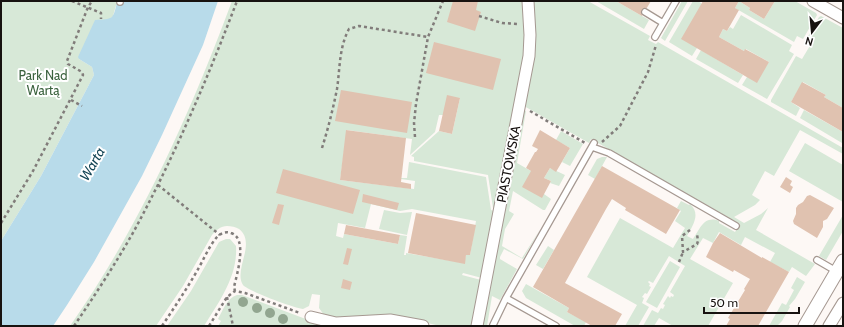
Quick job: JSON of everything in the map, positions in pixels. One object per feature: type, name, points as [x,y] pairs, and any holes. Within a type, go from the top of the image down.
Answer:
[{"type":"street","name":"PIASTOWSKA","points":[[477,326],[530,45],[528,1]]},
{"type":"street","points":[[814,1],[843,18]]},
{"type":"street","points":[[805,326],[840,266]]},
{"type":"street","points":[[829,326],[843,302]]},
{"type":"street","points":[[311,317],[336,323],[390,320],[423,326]]},
{"type":"lane","points":[[655,37],[676,1]]},
{"type":"lane","points":[[645,12],[664,23]]},
{"type":"lane","points":[[493,325],[506,298],[596,145],[736,226]]},
{"type":"lane","points":[[817,260],[840,266]]},
{"type":"lane","points":[[506,298],[556,326]]},
{"type":"path","points":[[72,1],[102,13],[101,19]]},
{"type":"path","points":[[1,223],[33,171],[83,75],[82,72],[68,64],[67,60],[88,7],[92,1]]},
{"type":"path","points":[[74,326],[121,252],[158,184],[178,143],[214,61],[237,1]]},
{"type":"path","points":[[415,137],[414,123],[416,104],[428,37],[443,1]]},
{"type":"path","points":[[479,16],[502,23],[514,24]]},
{"type":"path","points":[[322,148],[337,89],[344,38],[349,29],[359,26],[428,37]]},
{"type":"path","points":[[519,105],[596,145],[620,126],[648,72],[657,44]]},
{"type":"path","points":[[71,100],[82,106]]},
{"type":"path","points":[[158,184],[220,235]]},
{"type":"path","points":[[679,262],[683,252],[682,236],[690,230]]},
{"type":"path","points":[[162,326],[181,298],[215,240],[223,233],[228,232],[238,237],[241,250],[234,287],[235,291]]},
{"type":"path","points":[[683,252],[696,246],[698,241],[697,234]]},
{"type":"path","points":[[209,326],[227,297],[235,291],[245,292],[311,317]]},
{"type":"path","points":[[227,297],[233,326]]},
{"type":"green space","name":"Park Nad Wartą","points":[[1,1],[123,2],[117,2],[113,16],[79,59],[92,67],[94,75],[41,176],[1,241]]},
{"type":"green space","points":[[232,1],[523,1],[526,45],[495,208],[493,208],[488,175],[414,161],[414,157],[411,156],[439,131],[452,134],[460,98],[443,115],[439,115],[435,132],[410,155],[412,139],[347,130],[340,180],[414,189],[415,181],[401,179],[407,178],[409,162],[486,177],[491,210],[494,211],[482,278],[463,273],[462,275],[481,280],[471,326],[440,326],[411,319],[345,319],[324,315],[319,308],[320,295],[312,294],[309,306],[303,309],[262,295],[243,285],[241,272],[246,242],[244,235],[239,229],[227,226],[215,231],[212,235],[183,286],[156,326],[70,326],[119,249],[141,209],[181,127]],"holes":[[[371,204],[400,211],[412,209],[476,221],[470,255],[466,255],[464,263],[406,253],[406,255],[404,255],[407,236],[400,235],[398,244],[344,234],[343,238],[336,236],[338,223],[365,228]]]},
{"type":"green space","points":[[532,1],[588,1],[650,36],[648,40],[656,44],[658,42],[843,148],[843,154],[800,130],[774,176],[765,171],[752,195],[760,200],[755,205],[734,217],[744,223],[761,214],[768,208],[756,230],[815,264],[806,276],[792,267],[789,272],[770,262],[775,253],[745,237],[741,245],[719,232],[713,243],[703,238],[690,259],[733,283],[708,326],[673,326],[659,318],[654,326],[643,326],[652,310],[658,313],[661,308],[663,309],[665,305],[663,304],[668,296],[670,298],[671,296],[673,297],[674,295],[670,292],[685,266],[669,256],[653,283],[648,282],[650,284],[649,286],[651,287],[647,294],[645,293],[642,297],[644,298],[642,303],[649,307],[638,326],[625,326],[637,305],[587,277],[620,218],[673,248],[685,228],[675,221],[681,211],[677,208],[681,201],[689,205],[690,204],[695,212],[695,220],[687,236],[693,239],[700,227],[706,221],[719,221],[719,223],[735,232],[740,224],[591,139],[589,143],[524,106]]},
{"type":"green space","points":[[596,1],[616,1],[649,20],[644,29]]},
{"type":"green space","points":[[682,1],[688,1],[665,41],[661,38]]},
{"type":"green space","points":[[693,1],[698,1],[702,4],[697,48],[692,56],[669,42]]},
{"type":"green space","points":[[739,1],[750,8],[749,10],[764,19],[775,1],[795,1],[817,15],[803,39],[797,36],[794,42],[735,8]]},
{"type":"green space","points":[[741,15],[792,45],[789,51],[794,54],[767,99],[742,85],[747,77],[769,62],[746,49],[744,51],[719,37],[723,29],[727,31],[730,27],[733,29]]},
{"type":"green space","points":[[821,16],[843,28],[843,108],[824,97],[826,95],[803,82],[791,102],[800,108],[796,116],[771,102],[771,100],[796,56],[802,59],[811,44],[806,40]]},
{"type":"green space","points":[[701,50],[743,75],[738,83],[696,59]]},
{"type":"green space","points":[[523,110],[526,111],[517,163],[531,171],[544,194],[551,199],[545,210],[543,210],[513,191],[509,211],[514,214],[505,229],[502,246],[522,258],[541,228],[523,259],[504,249],[500,259],[517,269],[500,300],[492,296],[487,326],[481,326]]},
{"type":"green space","points":[[804,110],[843,132],[842,143],[800,118]]},
{"type":"green space","points":[[561,131],[583,144],[570,166],[562,162],[570,148],[556,140]]},
{"type":"green space","points":[[805,143],[843,165],[843,202],[789,171]]},
{"type":"green space","points":[[607,157],[595,179],[588,175],[597,159]]},
{"type":"green space","points":[[550,168],[565,175],[559,186],[550,183],[551,181],[544,178]]},
{"type":"green space","points":[[384,210],[400,213],[412,212],[407,235],[379,229]]},
{"type":"green space","points":[[843,215],[843,231],[826,260],[819,256]]},
{"type":"green space","points":[[230,239],[236,246],[234,268],[231,278],[216,308],[204,326],[167,326],[191,291],[219,242]]},
{"type":"green space","points":[[548,246],[554,250],[543,269],[536,265]]},
{"type":"green space","points":[[670,261],[680,267],[657,308],[646,302]]},
{"type":"green space","points":[[797,277],[805,282],[789,306],[790,307],[782,321],[777,326],[769,326],[782,303],[786,305],[794,290],[791,288]]},
{"type":"green space","points":[[526,284],[569,308],[567,312],[586,322],[584,326],[575,326],[526,298],[522,291]]},
{"type":"green space","points":[[237,295],[242,295],[311,321],[329,326],[218,326],[221,321],[218,319],[226,305]]},
{"type":"water","name":"Warta","points":[[218,1],[203,45],[142,176],[94,262],[53,326],[1,326],[1,241],[41,176],[94,75],[92,67],[78,57],[95,20],[109,19],[113,15],[117,2]]},
{"type":"building","points":[[453,1],[478,1],[476,10],[481,12],[475,31],[447,22]]},
{"type":"building","points":[[616,1],[651,1],[642,16]]},
{"type":"building","points":[[703,1],[739,1],[735,8],[739,10],[727,31],[723,29],[719,37],[744,51],[745,49],[769,62],[757,83],[681,39]]},
{"type":"building","points":[[739,1],[775,1],[764,19],[749,10],[750,8]]},
{"type":"building","points":[[434,42],[501,59],[493,90],[426,73]]},
{"type":"building","points":[[802,82],[826,95],[824,97],[843,108],[843,132],[791,102]]},
{"type":"building","points":[[341,90],[412,102],[407,133],[335,121]]},
{"type":"building","points":[[447,95],[460,98],[452,134],[439,131]]},
{"type":"building","points":[[346,130],[406,138],[401,182],[411,184],[411,189],[340,180]]},
{"type":"building","points":[[540,130],[570,148],[556,172],[550,168],[544,178],[551,181],[542,198],[522,187],[531,171],[526,168],[538,149],[532,146]]},
{"type":"building","points":[[602,166],[680,210],[666,234],[625,210],[626,208],[612,199],[606,209],[565,283],[622,314],[615,326],[592,326],[567,312],[569,308],[533,287]]},
{"type":"building","points":[[283,169],[360,190],[353,214],[276,193]]},
{"type":"building","points":[[786,177],[792,181],[790,185],[793,187],[790,193],[780,187]]},
{"type":"building","points":[[363,194],[399,203],[397,210],[362,202]]},
{"type":"building","points":[[810,195],[834,208],[827,219],[823,221],[823,227],[817,238],[794,224],[793,221],[796,214],[796,208],[807,196]]},
{"type":"building","points":[[278,204],[284,205],[279,225],[272,223]]},
{"type":"building","points":[[416,213],[476,225],[470,255],[466,255],[465,264],[408,253]]},
{"type":"building","points":[[346,225],[400,235],[398,244],[344,234]]},
{"type":"building","points":[[720,233],[789,272],[758,326],[726,326],[730,319],[728,318],[750,279],[734,270],[733,272],[706,257]]},
{"type":"building","points":[[347,248],[352,249],[348,265],[343,264]]},
{"type":"building","points":[[343,279],[352,282],[350,290],[341,288]]}]
